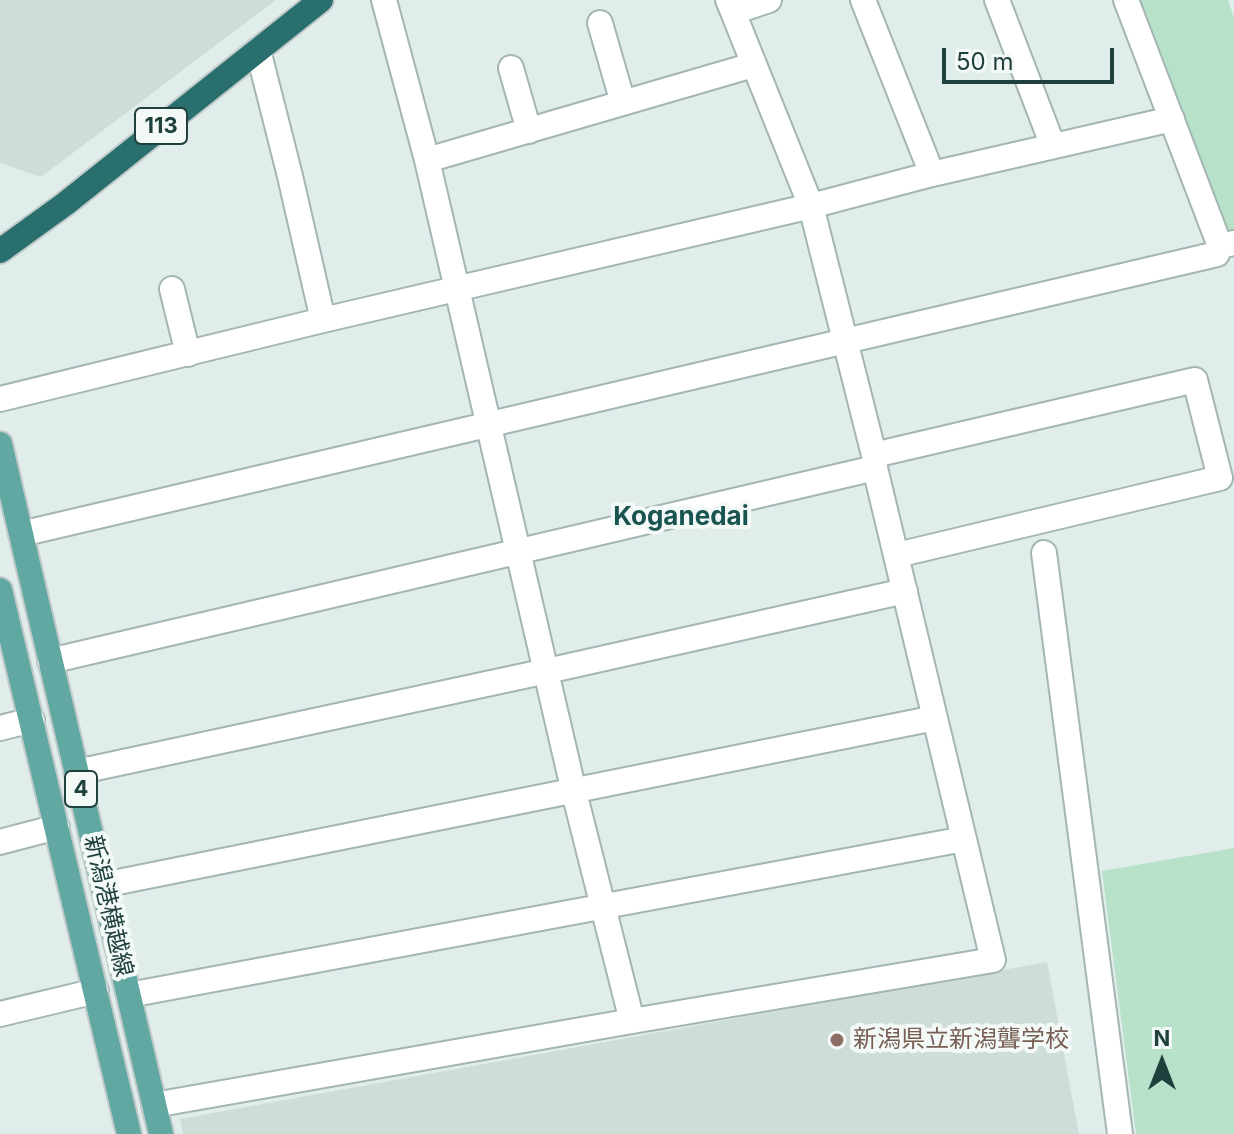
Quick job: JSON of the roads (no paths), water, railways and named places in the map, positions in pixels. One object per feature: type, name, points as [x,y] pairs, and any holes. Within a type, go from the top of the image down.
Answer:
[{"type":"highway","name":"113","points":[[0,251],[65,204],[321,0]]},
{"type":"main road","name":"新潟港横越線","points":[[0,444],[161,1134]]},
{"type":"main road","name":"新潟港横越線","points":[[0,590],[129,1134]]},
{"type":"street","points":[[384,0],[427,160],[517,553],[632,1021]]},
{"type":"street","points":[[154,1105],[993,960],[846,340],[811,206],[731,6],[769,0]]},
{"type":"street","points":[[863,0],[932,174]]},
{"type":"street","points":[[997,0],[1053,146]]},
{"type":"street","points":[[21,534],[1217,254],[1227,245],[1172,119],[1126,0]]},
{"type":"street","points":[[600,23],[623,103]]},
{"type":"street","points":[[258,50],[323,320]]},
{"type":"street","points":[[427,160],[753,65]]},
{"type":"street","points":[[511,68],[529,131]]},
{"type":"street","points":[[0,399],[1172,119]]},
{"type":"street","points":[[172,289],[188,354]]},
{"type":"street","points":[[50,661],[517,553],[1195,380],[1220,478],[897,555]]},
{"type":"street","points":[[1044,553],[1120,1134]]},
{"type":"street","points":[[77,772],[905,591]]},
{"type":"street","points":[[103,885],[935,718]]},
{"type":"street","points":[[0,728],[32,720]]},
{"type":"street","points":[[0,842],[57,827]]},
{"type":"street","points":[[129,995],[964,839]]},
{"type":"street","points":[[0,1014],[96,991]]},
{"type":"place","name":"新潟県立新潟聾学校","points":[[837,1040]]},
{"type":"district","name":"Koganedai","points":[[681,517]]}]
